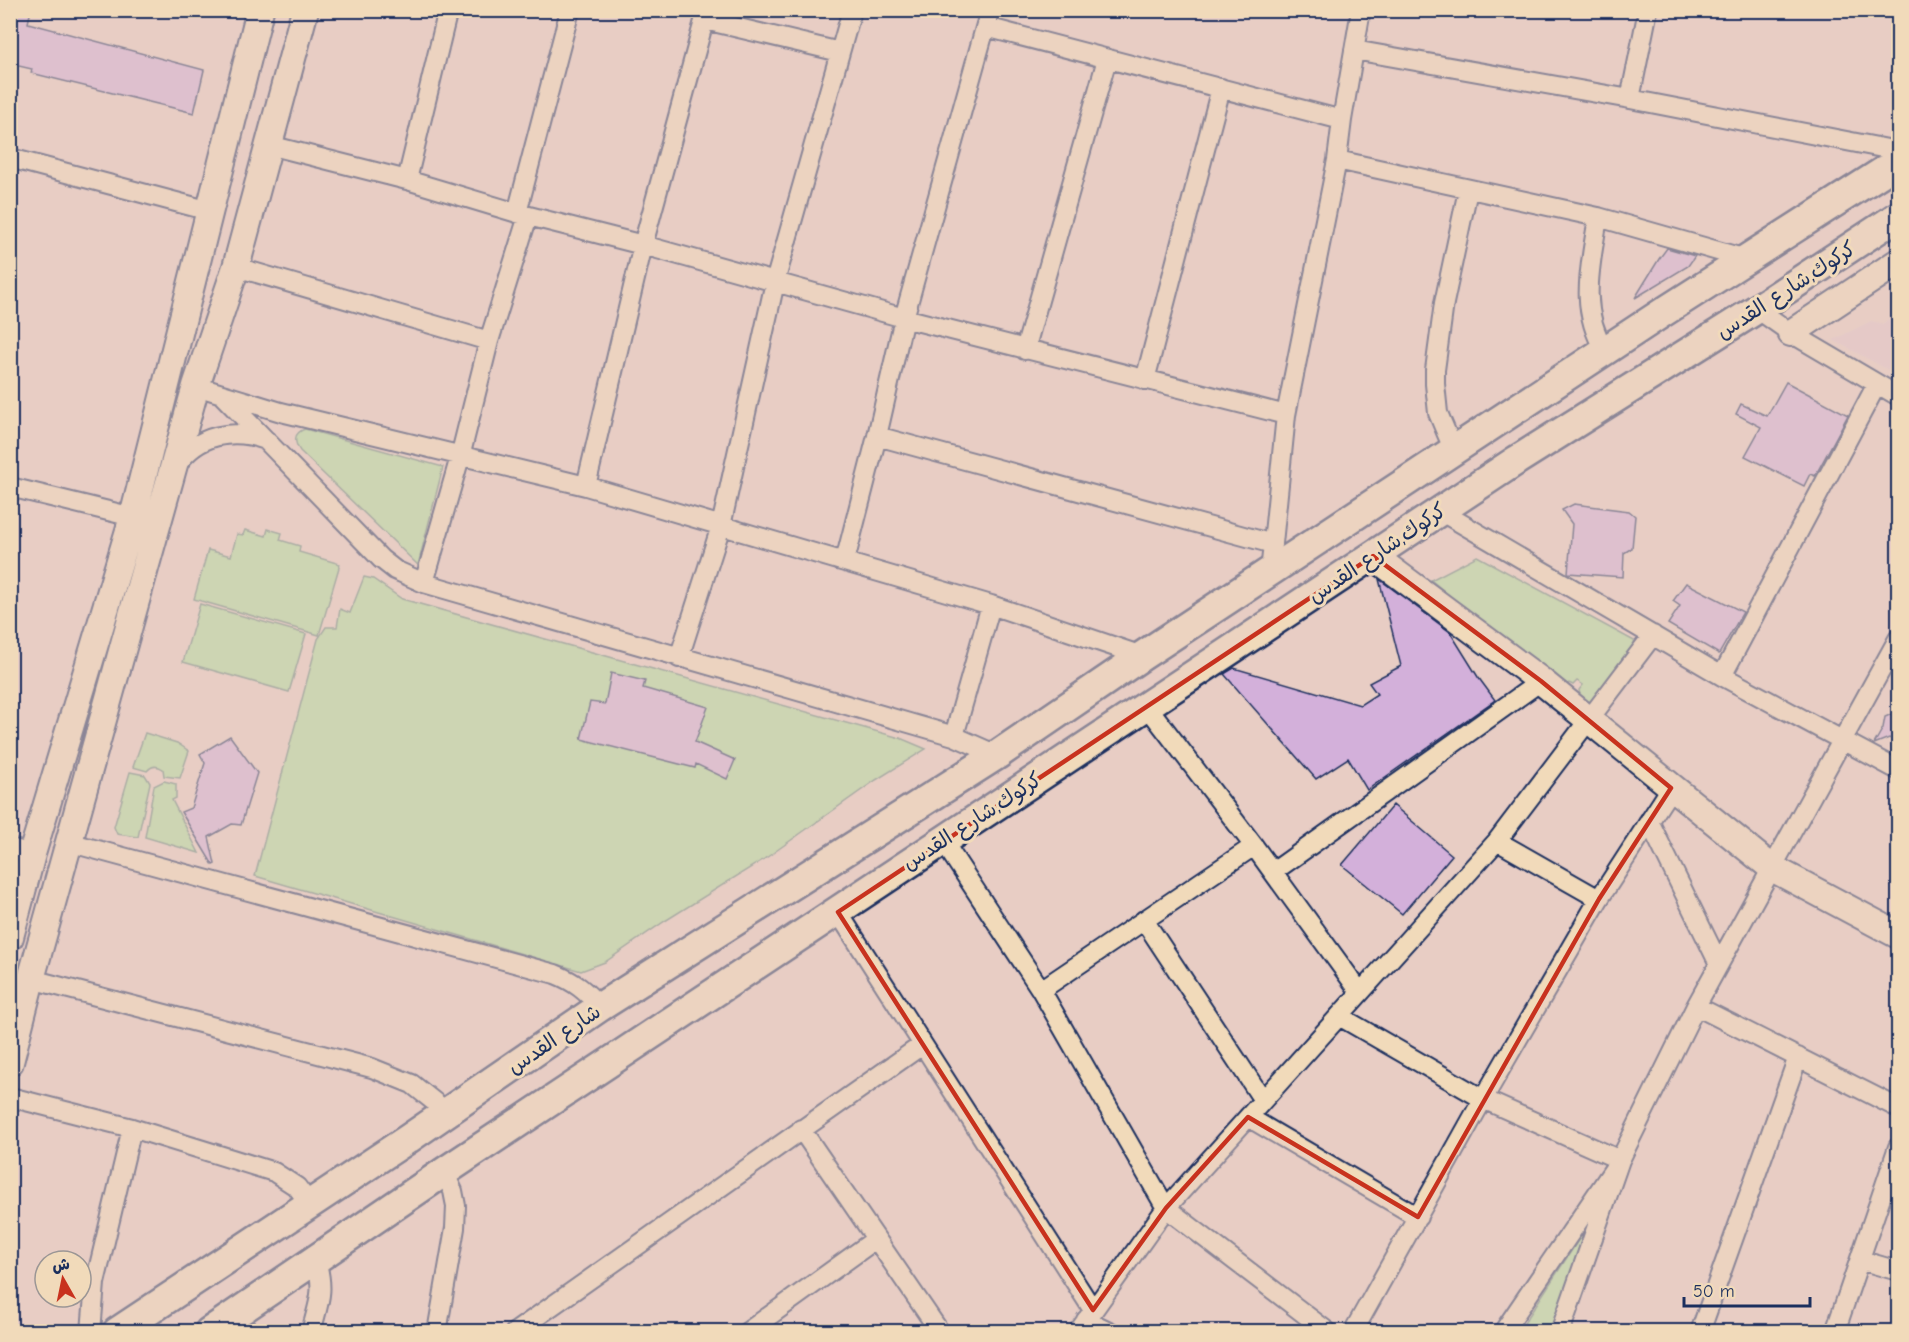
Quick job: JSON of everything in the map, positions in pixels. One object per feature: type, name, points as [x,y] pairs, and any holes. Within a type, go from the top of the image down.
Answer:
[{"type":"main road","name":"كركوك,شارع القدس","points":[[997,755],[1142,656],[1605,351],[1899,162]]},
{"type":"main road","name":"كركوك,شارع القدس","points":[[849,904],[1517,460],[1899,216]]},
{"type":"main road","points":[[1492,426],[1517,460]]},
{"type":"main road","name":"شارع القدس","points":[[117,1332],[226,1261],[600,1007],[997,755]]},
{"type":"main road","points":[[209,1332],[444,1172],[849,904]]},
{"type":"street","points":[[10,937],[21,851],[106,608],[133,517],[260,10]]},
{"type":"street","points":[[10,1062],[68,842],[171,477],[208,389],[236,267],[305,10]]},
{"type":"street","points":[[406,180],[448,10]]},
{"type":"street","points":[[424,583],[460,457],[523,215],[570,10]]},
{"type":"street","points":[[679,657],[721,526],[775,282],[852,10]]},
{"type":"street","points":[[1270,573],[1286,415],[1338,160],[1342,120],[1361,10]]},
{"type":"street","points":[[1630,99],[1648,10]]},
{"type":"street","points":[[586,486],[643,245],[706,15],[840,52]]},
{"type":"street","points":[[845,561],[904,318],[988,19],[1107,59],[1342,120]]},
{"type":"street","points":[[1354,50],[1630,99],[1899,151]]},
{"type":"street","points":[[1025,350],[1107,59]]},
{"type":"street","points":[[1145,380],[1221,88]]},
{"type":"street","points":[[269,145],[406,180],[523,215],[643,245],[904,318],[1286,415]]},
{"type":"street","points":[[10,158],[210,211]]},
{"type":"street","points":[[1338,160],[1598,217],[1746,259]]},
{"type":"street","points":[[1454,451],[1438,413],[1434,384],[1443,303],[1468,190]]},
{"type":"street","points":[[1598,217],[1588,298],[1594,331],[1605,351]]},
{"type":"street","points":[[1791,333],[1899,262]]},
{"type":"street","points":[[236,267],[489,340]]},
{"type":"street","points":[[1756,309],[1791,333],[1899,396]]},
{"type":"street","points":[[1722,676],[1877,384]]},
{"type":"street","points":[[208,389],[280,412],[586,486],[992,605],[1142,656]]},
{"type":"street","points":[[208,389],[264,437],[381,559],[395,570],[424,583],[954,736],[997,755]]},
{"type":"street","points":[[264,437],[261,422],[264,416],[280,412]]},
{"type":"street","points":[[171,477],[178,463],[189,450],[203,441],[219,435],[235,433],[264,437]]},
{"type":"street","points":[[877,436],[1273,544]]},
{"type":"street","points":[[10,487],[133,517]]},
{"type":"street","points":[[1440,511],[1722,676],[1899,770]]},
{"type":"street","points":[[1373,556],[1541,681],[1772,868],[1899,935]]},
{"type":"street","points":[[954,736],[992,605]]},
{"type":"street","points":[[106,608],[132,615]]},
{"type":"street","points":[[1085,1320],[1166,1208],[1497,840],[1653,635]]},
{"type":"street","points":[[1560,1332],[1620,1160],[1696,1006],[1899,639]]},
{"type":"street","points":[[1273,872],[1541,681]]},
{"type":"street","points":[[1147,706],[1254,846],[1360,992]]},
{"type":"street","points":[[1353,1332],[1483,1099],[1599,899],[1671,788]]},
{"type":"street","points":[[1649,821],[1719,964]]},
{"type":"street","points":[[1497,840],[1599,899]]},
{"type":"street","points":[[943,841],[1041,990],[1166,1208],[1328,1332]]},
{"type":"street","points":[[68,842],[555,974],[573,981],[586,990],[600,1007]]},
{"type":"street","points":[[1041,990],[1254,846]]},
{"type":"street","points":[[849,904],[922,1045],[1085,1320],[1111,1332]]},
{"type":"street","points":[[1144,920],[1263,1100]]},
{"type":"street","points":[[31,980],[372,1068],[412,1084],[447,1112]]},
{"type":"street","points":[[1696,1006],[1899,1108]]},
{"type":"street","points":[[1339,1016],[1483,1099],[1620,1160]]},
{"type":"street","points":[[515,1332],[922,1045]]},
{"type":"street","points":[[1700,1332],[1798,1057]]},
{"type":"street","points":[[10,1097],[132,1128],[274,1172],[297,1187],[309,1203]]},
{"type":"street","points":[[1248,1117],[1418,1217]]},
{"type":"street","points":[[91,1332],[95,1283],[132,1128]]},
{"type":"street","points":[[801,1130],[940,1332]]},
{"type":"street","points":[[1835,1332],[1899,1147]]},
{"type":"street","points":[[1503,1332],[1620,1160]]},
{"type":"street","points":[[438,1332],[456,1206],[453,1191],[444,1172]]},
{"type":"street","points":[[747,1332],[876,1239]]},
{"type":"street","points":[[310,1332],[322,1284],[316,1260]]},
{"type":"street","points":[[1860,1260],[1899,1271]]},
{"type":"highlighted area","points":[[1373,556],[1541,681],[1671,788],[1599,899],[1418,1217],[1248,1117],[1166,1208],[1093,1310],[838,912]]},
{"type":"shaded area","points":[[1898,311],[1898,375],[1833,340],[1871,321],[1883,324]]},
{"type":"green space","points":[[305,429],[443,467],[418,565],[300,451],[296,438],[298,433]]},
{"type":"green space","points":[[268,529],[282,533],[280,540],[300,546],[299,552],[340,564],[319,635],[194,599],[208,550],[231,556],[237,534],[243,535],[245,530],[266,536]]},
{"type":"green space","points":[[1477,556],[1636,642],[1595,706],[1581,699],[1579,690],[1583,685],[1577,681],[1573,685],[1569,683],[1557,686],[1431,580]]},
{"type":"green space","points":[[364,577],[373,579],[402,599],[900,738],[926,749],[876,780],[766,858],[665,921],[605,962],[581,971],[255,876],[318,639],[326,627],[337,627],[340,609],[350,613]]},
{"type":"green space","points":[[200,604],[306,634],[289,692],[183,662]]},
{"type":"green space","points":[[145,733],[177,743],[189,751],[180,778],[164,776],[163,769],[157,766],[147,771],[133,767]]},
{"type":"green space","points":[[130,772],[145,775],[150,783],[138,837],[117,834],[114,827]]},
{"type":"green space","points":[[164,781],[176,784],[176,798],[172,800],[199,853],[145,837],[154,786]]},
{"type":"green space","points":[[1587,1227],[1550,1331],[1519,1331]]},
{"type":"building","points":[[10,10],[31,10],[28,23],[204,70],[194,113],[31,73],[32,69],[10,64]]},
{"type":"building","points":[[1667,248],[1695,256],[1688,266],[1635,298],[1659,259]]},
{"type":"building","points":[[1786,382],[1848,415],[1815,476],[1810,474],[1804,486],[1745,456],[1761,427],[1736,414],[1741,404],[1767,416]]},
{"type":"building","points":[[1574,504],[1629,511],[1635,516],[1632,548],[1624,553],[1623,577],[1568,573],[1572,524],[1562,510]]},
{"type":"building","points":[[1379,579],[1450,632],[1495,700],[1367,790],[1348,758],[1316,779],[1224,674],[1234,668],[1360,705],[1377,694],[1369,683],[1401,666]]},
{"type":"building","points":[[1686,583],[1743,612],[1719,654],[1668,624],[1680,606],[1673,601]]},
{"type":"building","points":[[611,673],[645,681],[643,688],[708,707],[695,742],[735,760],[727,779],[696,764],[695,768],[581,739],[590,702],[605,704]]},
{"type":"building","points":[[1899,711],[1899,742],[1889,738],[1874,744],[1883,728],[1885,717]]},
{"type":"building","points":[[230,736],[257,773],[241,825],[232,824],[209,837],[215,864],[213,865],[181,812],[191,808],[205,763],[200,754]]},
{"type":"building","points":[[1393,805],[1452,855],[1402,914],[1342,865]]}]
